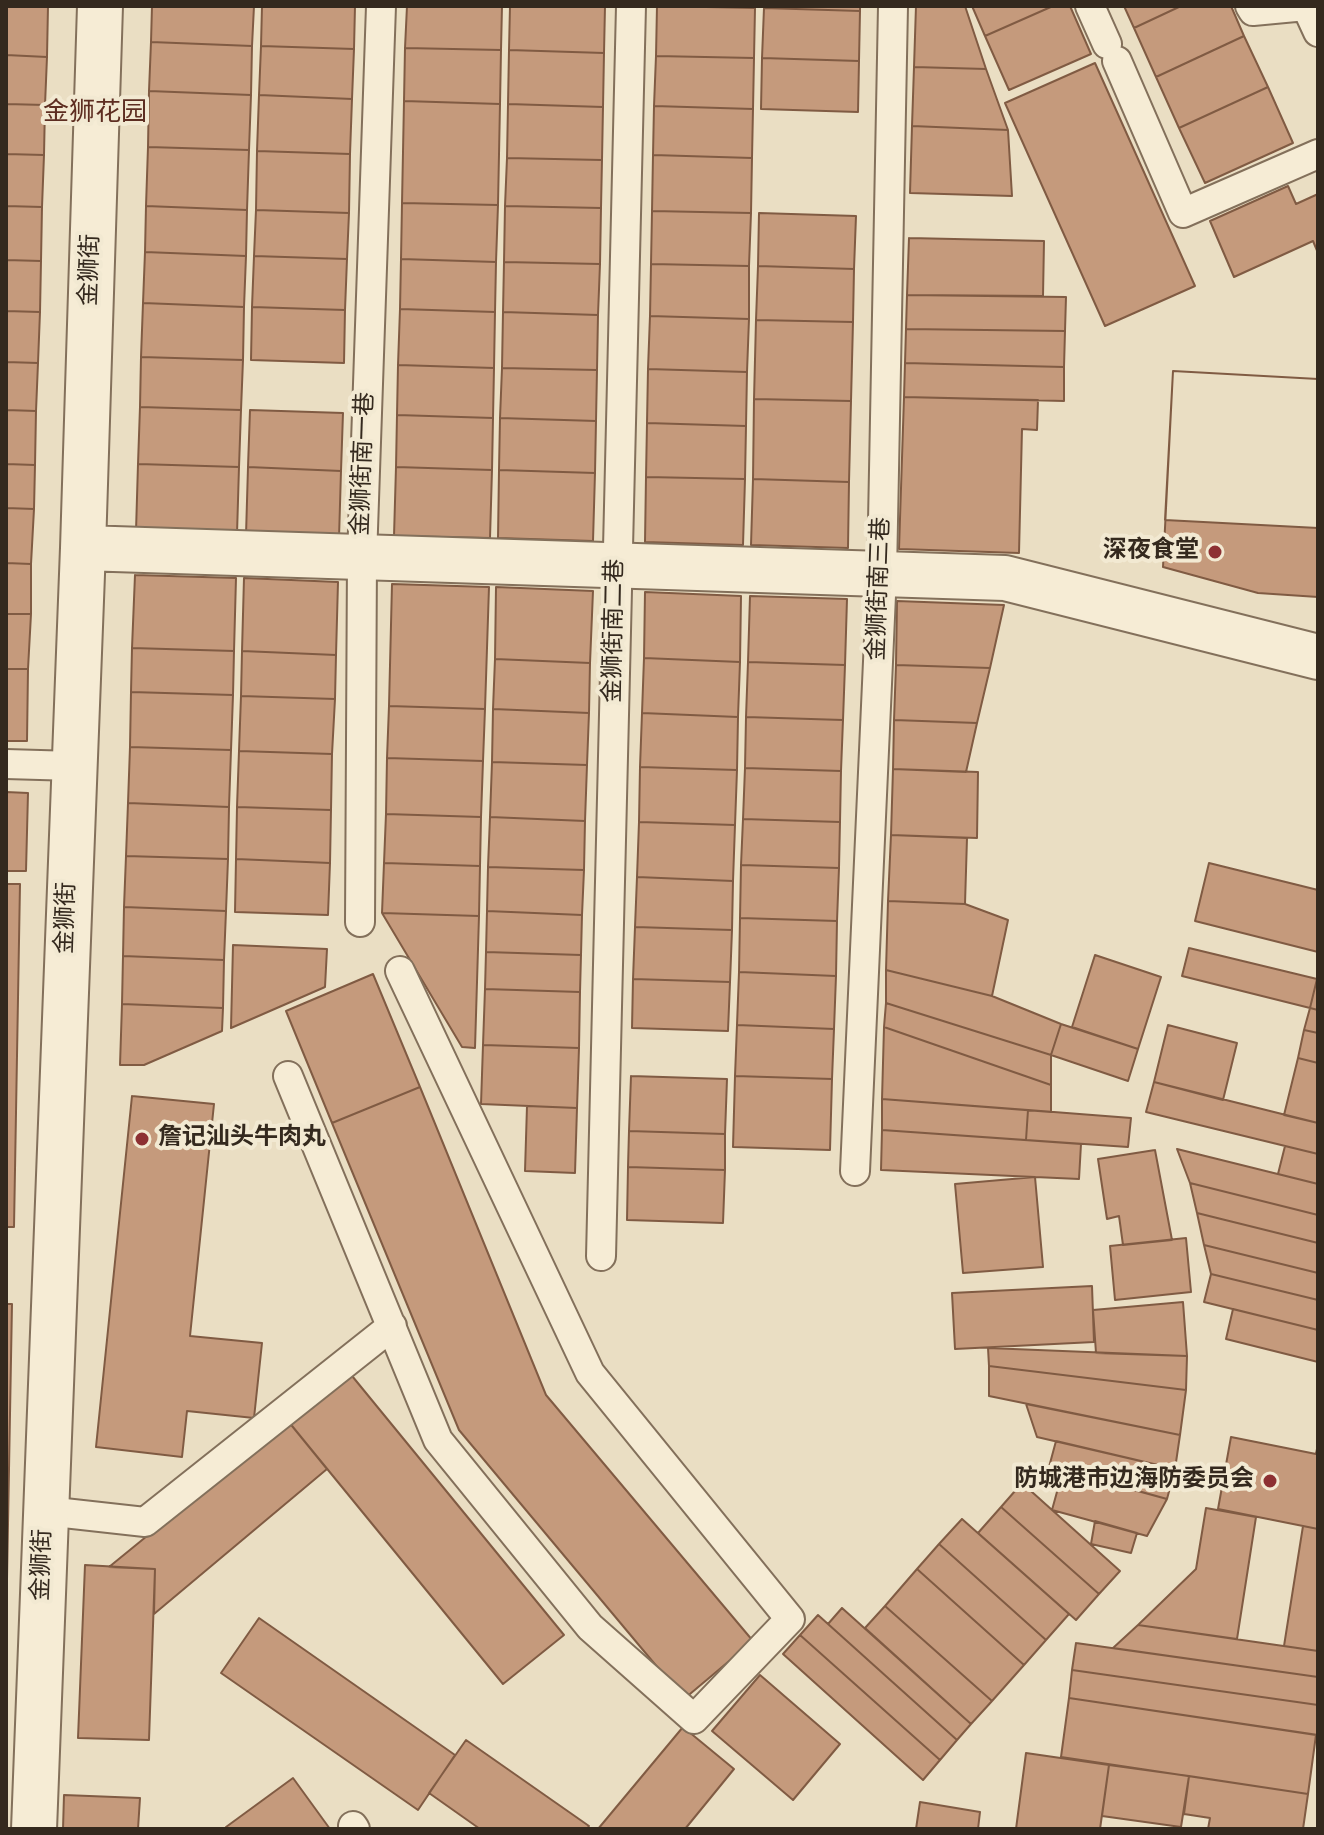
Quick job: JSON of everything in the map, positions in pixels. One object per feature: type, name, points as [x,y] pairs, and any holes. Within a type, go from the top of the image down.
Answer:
[{"type":"street","name":"金狮街","points":[[34,1829],[23,1677],[46,1511],[83,548],[100,6]]},
{"type":"street","points":[[83,548],[1005,578],[1318,657]]},
{"type":"lane","name":"金狮街南一巷","points":[[360,922],[362,558],[381,6]]},
{"type":"lane","name":"金狮街南二巷","points":[[601,1256],[631,6]]},
{"type":"lane","name":"金狮街南三巷","points":[[855,1171],[882,573],[893,6]]},
{"type":"lane","points":[[1090,6],[1183,213],[1318,154]]},
{"type":"lane","points":[[1250,6],[1253,11],[1306,6],[1318,32]]},
{"type":"lane","points":[[6,764],[74,766]]},
{"type":"lane","points":[[288,1076],[438,1440],[590,1627],[694,1719],[790,1619],[590,1373],[400,971]]},
{"type":"lane","points":[[46,1511],[145,1522],[392,1326]]},
{"type":"building","points":[[6,6],[48,6],[47,57],[6,55]]},
{"type":"building","points":[[152,6],[254,6],[252,46],[151,42]]},
{"type":"building","points":[[262,6],[355,6],[354,49],[261,46]]},
{"type":"building","points":[[407,6],[502,6],[501,50],[405,48]]},
{"type":"building","points":[[510,6],[605,6],[604,53],[509,50]]},
{"type":"building","points":[[657,6],[755,8],[754,58],[656,56]]},
{"type":"building","points":[[860,6],[860,11],[764,8]]},
{"type":"building","points":[[916,6],[965,6],[986,69],[914,67]]},
{"type":"building","points":[[972,6],[1053,6],[985,36]]},
{"type":"building","points":[[1053,6],[1070,6],[1091,54],[1009,90],[985,36]]},
{"type":"building","points":[[1124,6],[1181,6],[1134,28]]},
{"type":"building","points":[[1181,6],[1231,6],[1244,36],[1156,77],[1134,28]]},
{"type":"building","points":[[764,8],[860,11],[859,61],[762,58]]},
{"type":"building","points":[[1244,36],[1268,87],[1179,128],[1156,77]]},
{"type":"building","points":[[151,42],[252,46],[251,95],[149,91]]},
{"type":"building","points":[[261,46],[354,49],[352,99],[259,95]]},
{"type":"building","points":[[405,48],[501,50],[500,104],[404,101]]},
{"type":"building","points":[[509,50],[604,53],[603,107],[508,104]]},
{"type":"building","points":[[6,55],[47,57],[45,105],[6,104]]},
{"type":"building","points":[[656,56],[754,58],[753,109],[654,106]]},
{"type":"building","points":[[762,58],[859,61],[858,112],[761,109]]},
{"type":"building","points":[[1095,63],[1195,286],[1105,326],[1005,103]]},
{"type":"building","points":[[914,67],[986,69],[1008,130],[912,126]]},
{"type":"building","points":[[1268,87],[1293,143],[1205,183],[1179,128]]},
{"type":"building","points":[[149,91],[251,95],[249,150],[148,147]]},
{"type":"building","points":[[259,95],[352,99],[350,154],[257,151]]},
{"type":"building","points":[[404,101],[500,104],[498,205],[402,203]]},
{"type":"building","points":[[6,104],[45,105],[44,155],[6,154]]},
{"type":"building","points":[[508,104],[603,107],[602,160],[507,158]]},
{"type":"building","points":[[654,106],[753,109],[752,158],[653,155]]},
{"type":"building","points":[[912,126],[1008,130],[1012,196],[910,193]]},
{"type":"building","points":[[148,147],[249,150],[247,210],[146,206]]},
{"type":"building","points":[[257,151],[350,154],[349,213],[256,210]]},
{"type":"building","points":[[6,154],[44,155],[42,207],[6,206]]},
{"type":"building","points":[[653,155],[752,158],[751,213],[652,211]]},
{"type":"building","points":[[507,158],[602,160],[601,208],[505,206]]},
{"type":"building","points":[[1288,186],[1296,204],[1318,194],[1318,253],[1313,241],[1234,277],[1210,221]]},
{"type":"building","points":[[402,203],[498,205],[496,262],[401,259]]},
{"type":"building","points":[[6,206],[42,207],[41,261],[6,260]]},
{"type":"building","points":[[146,206],[247,210],[246,256],[145,252]]},
{"type":"building","points":[[505,206],[601,208],[600,264],[504,262]]},
{"type":"building","points":[[256,210],[349,213],[347,259],[254,256]]},
{"type":"building","points":[[652,211],[751,213],[749,266],[651,264]]},
{"type":"building","points":[[759,213],[856,216],[854,269],[758,266]]},
{"type":"building","points":[[909,238],[1044,241],[1043,296],[907,295]]},
{"type":"building","points":[[145,252],[246,256],[244,307],[143,303]]},
{"type":"building","points":[[254,256],[347,259],[345,310],[252,307]]},
{"type":"building","points":[[401,259],[496,262],[495,312],[400,309]]},
{"type":"building","points":[[6,260],[41,261],[40,312],[6,311]]},
{"type":"building","points":[[504,262],[600,264],[598,315],[503,312]]},
{"type":"building","points":[[651,264],[749,266],[749,319],[650,316]]},
{"type":"building","points":[[758,266],[854,269],[853,322],[756,320]]},
{"type":"building","points":[[907,295],[1066,297],[1065,331],[906,329]]},
{"type":"building","points":[[143,303],[244,307],[243,360],[141,357]]},
{"type":"building","points":[[252,307],[345,310],[344,363],[251,360]]},
{"type":"building","points":[[400,309],[495,312],[494,368],[398,365]]},
{"type":"building","points":[[6,311],[40,312],[38,363],[6,362]]},
{"type":"building","points":[[503,312],[598,315],[597,370],[502,368]]},
{"type":"building","points":[[650,316],[749,319],[747,372],[648,369]]},
{"type":"building","points":[[756,320],[853,322],[851,401],[754,399]]},
{"type":"building","points":[[906,329],[1065,331],[1064,367],[905,363]]},
{"type":"building","points":[[141,357],[243,360],[241,410],[140,407]]},
{"type":"building","points":[[6,362],[38,363],[36,411],[6,410]]},
{"type":"building","points":[[905,363],[1064,367],[1064,401],[904,397]]},
{"type":"building","points":[[398,365],[494,368],[493,418],[397,415]]},
{"type":"building","points":[[502,368],[597,370],[596,421],[500,418]]},
{"type":"building","points":[[648,369],[747,372],[746,426],[647,423]]},
{"type":"building","points":[[1173,371],[1318,379],[1318,597],[1258,593],[1163,567]]},
{"type":"building","points":[[1173,371],[1318,379],[1318,528],[1165,520]]},
{"type":"building","points":[[904,397],[1038,400],[1037,430],[1022,429],[1019,553],[899,549]]},
{"type":"building","points":[[754,399],[851,401],[849,482],[753,479]]},
{"type":"building","points":[[140,407],[241,410],[239,467],[138,464]]},
{"type":"building","points":[[6,410],[36,411],[35,465],[6,464]]},
{"type":"building","points":[[250,410],[343,413],[341,471],[248,467]]},
{"type":"building","points":[[397,415],[493,418],[492,470],[396,467]]},
{"type":"building","points":[[500,418],[596,421],[595,473],[499,470]]},
{"type":"building","points":[[647,423],[746,426],[745,479],[646,477]]},
{"type":"building","points":[[6,464],[35,465],[34,509],[6,508]]},
{"type":"building","points":[[138,464],[239,467],[237,534],[136,531]]},
{"type":"building","points":[[248,467],[341,471],[339,538],[246,535]]},
{"type":"building","points":[[396,467],[492,470],[490,538],[394,536]]},
{"type":"building","points":[[499,470],[595,473],[593,541],[498,538]]},
{"type":"building","points":[[646,477],[745,479],[743,545],[645,542]]},
{"type":"building","points":[[753,479],[849,482],[848,548],[751,545]]},
{"type":"building","points":[[6,508],[34,509],[31,564],[6,563]]},
{"type":"building","points":[[6,563],[31,564],[31,614],[6,614]]},
{"type":"building","points":[[135,575],[236,578],[234,651],[132,648]]},
{"type":"building","points":[[244,578],[338,582],[336,655],[242,651]]},
{"type":"building","points":[[392,584],[489,587],[485,709],[389,706]]},
{"type":"building","points":[[496,587],[593,591],[590,663],[495,659]]},
{"type":"building","points":[[645,592],[741,596],[740,662],[644,658]]},
{"type":"building","points":[[750,596],[847,599],[845,665],[748,662]]},
{"type":"building","points":[[897,601],[1004,605],[990,668],[896,665]]},
{"type":"building","points":[[6,614],[31,614],[28,669],[6,669]]},
{"type":"building","points":[[132,648],[234,651],[233,695],[131,692]]},
{"type":"building","points":[[242,651],[336,655],[335,699],[241,696]]},
{"type":"building","points":[[644,658],[740,662],[738,717],[642,713]]},
{"type":"building","points":[[495,659],[590,663],[589,713],[493,709]]},
{"type":"building","points":[[748,662],[845,665],[843,720],[746,717]]},
{"type":"building","points":[[896,665],[990,668],[977,723],[894,720]]},
{"type":"building","points":[[6,669],[28,669],[27,741],[6,741]]},
{"type":"building","points":[[131,692],[233,695],[231,750],[130,747]]},
{"type":"building","points":[[241,696],[335,699],[332,754],[239,751]]},
{"type":"building","points":[[389,706],[485,709],[483,761],[387,758]]},
{"type":"building","points":[[493,709],[589,713],[587,765],[492,762]]},
{"type":"building","points":[[642,713],[738,717],[737,770],[640,767]]},
{"type":"building","points":[[746,717],[843,720],[841,771],[745,768]]},
{"type":"building","points":[[894,720],[977,723],[966,772],[893,769]]},
{"type":"building","points":[[130,747],[231,750],[229,807],[128,803]]},
{"type":"building","points":[[239,751],[332,754],[331,810],[237,807]]},
{"type":"building","points":[[387,758],[483,761],[481,817],[386,814]]},
{"type":"building","points":[[492,762],[587,765],[585,821],[490,817]]},
{"type":"building","points":[[640,767],[737,770],[735,825],[639,822]]},
{"type":"building","points":[[745,768],[841,771],[840,822],[743,819]]},
{"type":"building","points":[[893,769],[978,772],[977,838],[891,835]]},
{"type":"building","points":[[6,792],[28,793],[26,871],[6,871]]},
{"type":"building","points":[[128,803],[229,807],[228,859],[126,856]]},
{"type":"building","points":[[237,807],[331,810],[330,863],[236,859]]},
{"type":"building","points":[[386,814],[481,817],[480,866],[384,863]]},
{"type":"building","points":[[490,817],[585,821],[584,870],[488,867]]},
{"type":"building","points":[[743,819],[840,822],[839,868],[741,865]]},
{"type":"building","points":[[639,822],[735,825],[733,881],[637,877]]},
{"type":"building","points":[[891,835],[967,838],[965,904],[888,901]]},
{"type":"building","points":[[126,856],[228,859],[226,911],[124,907]]},
{"type":"building","points":[[236,859],[330,863],[328,915],[235,912]]},
{"type":"building","points":[[384,863],[480,866],[479,916],[382,913]]},
{"type":"building","points":[[1209,863],[1318,890],[1318,952],[1195,921]]},
{"type":"building","points":[[741,865],[839,868],[837,921],[740,918]]},
{"type":"building","points":[[488,867],[584,870],[582,915],[487,911]]},
{"type":"building","points":[[637,877],[733,881],[732,930],[635,927]]},
{"type":"building","points":[[6,884],[20,884],[14,1227],[6,1227]]},
{"type":"building","points":[[888,901],[965,904],[1008,920],[992,996],[886,970]]},
{"type":"building","points":[[124,907],[226,911],[224,960],[123,956]]},
{"type":"building","points":[[487,911],[582,915],[581,955],[486,952]]},
{"type":"building","points":[[382,913],[479,916],[475,1048],[462,1047]]},
{"type":"building","points":[[740,918],[837,921],[836,976],[739,972]]},
{"type":"building","points":[[635,927],[732,930],[730,982],[633,979]]},
{"type":"building","points":[[233,945],[327,949],[325,987],[231,1028]]},
{"type":"building","points":[[1189,948],[1317,979],[1310,1008],[1182,976]]},
{"type":"building","points":[[486,952],[581,955],[580,992],[485,989]]},
{"type":"building","points":[[1095,955],[1161,977],[1138,1049],[1072,1027]]},
{"type":"building","points":[[123,956],[224,960],[223,1008],[122,1004]]},
{"type":"building","points":[[886,970],[992,996],[1061,1024],[1051,1055],[886,1003]]},
{"type":"building","points":[[739,972],[836,976],[834,1029],[737,1025]]},
{"type":"building","points":[[373,974],[420,1087],[332,1123],[286,1011]]},
{"type":"building","points":[[633,979],[730,982],[728,1031],[632,1028]]},
{"type":"building","points":[[1318,979],[1318,1010],[1310,1008]]},
{"type":"building","points":[[485,989],[580,992],[579,1048],[483,1045]]},
{"type":"building","points":[[886,1003],[1051,1055],[1051,1085],[884,1027]]},
{"type":"building","points":[[122,1004],[223,1008],[222,1031],[144,1065],[120,1065]]},
{"type":"building","points":[[1310,1008],[1318,1010],[1318,1033],[1304,1030]]},
{"type":"building","points":[[1061,1024],[1138,1049],[1128,1081],[1051,1055]]},
{"type":"building","points":[[737,1025],[834,1029],[832,1079],[735,1076]]},
{"type":"building","points":[[1168,1025],[1237,1043],[1223,1100],[1154,1082]]},
{"type":"building","points":[[884,1027],[1051,1085],[1051,1112],[882,1099]]},
{"type":"building","points":[[1304,1030],[1318,1033],[1318,1063],[1298,1058]]},
{"type":"building","points":[[483,1045],[579,1048],[577,1108],[481,1104]]},
{"type":"building","points":[[1298,1058],[1318,1063],[1318,1123],[1284,1115]]},
{"type":"building","points":[[631,1076],[727,1079],[725,1134],[629,1131]]},
{"type":"building","points":[[735,1076],[832,1079],[830,1150],[733,1147]]},
{"type":"building","points":[[1154,1082],[1318,1123],[1318,1154],[1146,1112]]},
{"type":"building","points":[[420,1087],[546,1395],[753,1641],[684,1699],[459,1430],[332,1123]]},
{"type":"building","points":[[132,1096],[214,1104],[190,1336],[262,1343],[254,1418],[187,1411],[182,1457],[96,1447]]},
{"type":"building","points":[[882,1099],[1028,1110],[1026,1140],[882,1130]]},
{"type":"building","points":[[527,1106],[577,1108],[575,1173],[525,1171]]},
{"type":"building","points":[[1028,1110],[1131,1118],[1128,1147],[1026,1140]]},
{"type":"building","points":[[882,1130],[1081,1144],[1079,1179],[881,1170]]},
{"type":"building","points":[[629,1131],[725,1134],[725,1170],[628,1167]]},
{"type":"building","points":[[1285,1146],[1318,1154],[1318,1184],[1278,1174]]},
{"type":"building","points":[[1177,1149],[1318,1184],[1318,1215],[1190,1183]]},
{"type":"building","points":[[1155,1150],[1172,1240],[1123,1245],[1119,1216],[1107,1219],[1098,1159]]},
{"type":"building","points":[[628,1167],[725,1170],[723,1223],[627,1220]]},
{"type":"building","points":[[1035,1177],[1043,1267],[963,1273],[955,1184]]},
{"type":"building","points":[[1190,1183],[1318,1215],[1318,1243],[1197,1213]]},
{"type":"building","points":[[1197,1213],[1318,1243],[1318,1273],[1204,1245]]},
{"type":"building","points":[[1186,1238],[1191,1292],[1115,1300],[1110,1246]]},
{"type":"building","points":[[1204,1245],[1318,1273],[1318,1300],[1211,1274]]},
{"type":"building","points":[[1211,1274],[1318,1300],[1318,1330],[1204,1302]]},
{"type":"building","points":[[1092,1286],[1094,1342],[955,1349],[952,1293]]},
{"type":"building","points":[[1183,1302],[1187,1356],[1096,1353],[1093,1310]]},
{"type":"building","points":[[6,1304],[12,1304],[6,1634]]},
{"type":"building","points":[[1233,1309],[1318,1330],[1318,1362],[1226,1339]]},
{"type":"building","points":[[988,1348],[1187,1356],[1186,1390],[989,1366]]},
{"type":"building","points":[[989,1366],[1186,1390],[1180,1435],[989,1396]]},
{"type":"building","points":[[348,1371],[564,1635],[503,1684],[288,1421]]},
{"type":"building","points":[[1026,1404],[1180,1435],[1175,1469],[1037,1437]]},
{"type":"building","points":[[288,1421],[327,1469],[154,1614],[155,1569],[109,1567]]},
{"type":"building","name":"防城港市边海防委员会","points":[[1231,1437],[1316,1454],[1318,1444],[1318,1529],[1218,1509]]},
{"type":"building","points":[[1056,1441],[1175,1469],[1167,1499],[1049,1467]]},
{"type":"building","points":[[1063,1470],[1167,1499],[1147,1536],[1052,1510]]},
{"type":"building","points":[[1022,1483],[1120,1571],[1099,1594],[1001,1507]]},
{"type":"building","points":[[1001,1507],[1099,1594],[1076,1620],[978,1533]]},
{"type":"building","points":[[1206,1508],[1256,1517],[1237,1639],[1138,1625],[1196,1569]]},
{"type":"building","points":[[962,1519],[1069,1614],[1046,1640],[939,1544]]},
{"type":"building","points":[[1095,1521],[1137,1533],[1131,1553],[1091,1544]]},
{"type":"building","points":[[1303,1526],[1318,1529],[1318,1651],[1284,1646]]},
{"type":"building","points":[[939,1544],[1046,1640],[1024,1665],[917,1569]]},
{"type":"building","points":[[85,1565],[155,1569],[149,1740],[78,1738]]},
{"type":"building","points":[[917,1569],[1024,1665],[992,1701],[885,1606]]},
{"type":"building","points":[[885,1606],[992,1701],[971,1724],[865,1628]]},
{"type":"building","points":[[842,1608],[971,1724],[957,1740],[828,1624]]},
{"type":"building","points":[[818,1615],[957,1740],[940,1760],[800,1635]]},
{"type":"building","points":[[259,1618],[455,1755],[418,1810],[221,1673]]},
{"type":"building","points":[[1138,1625],[1318,1651],[1318,1677],[1113,1648]]},
{"type":"building","points":[[800,1635],[940,1760],[923,1780],[783,1654]]},
{"type":"building","points":[[1076,1643],[1318,1677],[1318,1705],[1072,1670]]},
{"type":"building","points":[[1072,1670],[1318,1705],[1318,1735],[1069,1698]]},
{"type":"building","points":[[760,1675],[840,1744],[793,1800],[712,1731]]},
{"type":"building","points":[[1069,1698],[1316,1735],[1308,1794],[1061,1757]]},
{"type":"building","points":[[683,1727],[734,1769],[685,1829],[598,1829]]},
{"type":"building","points":[[466,1740],[589,1826],[587,1829],[480,1829],[429,1793]]},
{"type":"building","points":[[1026,1753],[1109,1765],[1100,1829],[1016,1829]]},
{"type":"building","points":[[1109,1765],[1189,1776],[1181,1827],[1102,1816]]},
{"type":"building","points":[[1189,1776],[1308,1794],[1303,1829],[1208,1829],[1210,1818],[1184,1814]]},
{"type":"building","points":[[293,1778],[330,1829],[226,1827]]},
{"type":"building","points":[[64,1795],[140,1798],[138,1829],[63,1829]]},
{"type":"building","points":[[920,1802],[980,1812],[978,1829],[916,1829]]},
{"type":"place","name":"深夜食堂","points":[[1215,552]]},
{"type":"place","name":"詹记汕头牛肉丸","points":[[142,1139]]},
{"type":"place","name":"防城港市边海防委员会","points":[[1270,1481]]},
{"type":"district","name":"金狮花园","points":[[95,115]]}]
